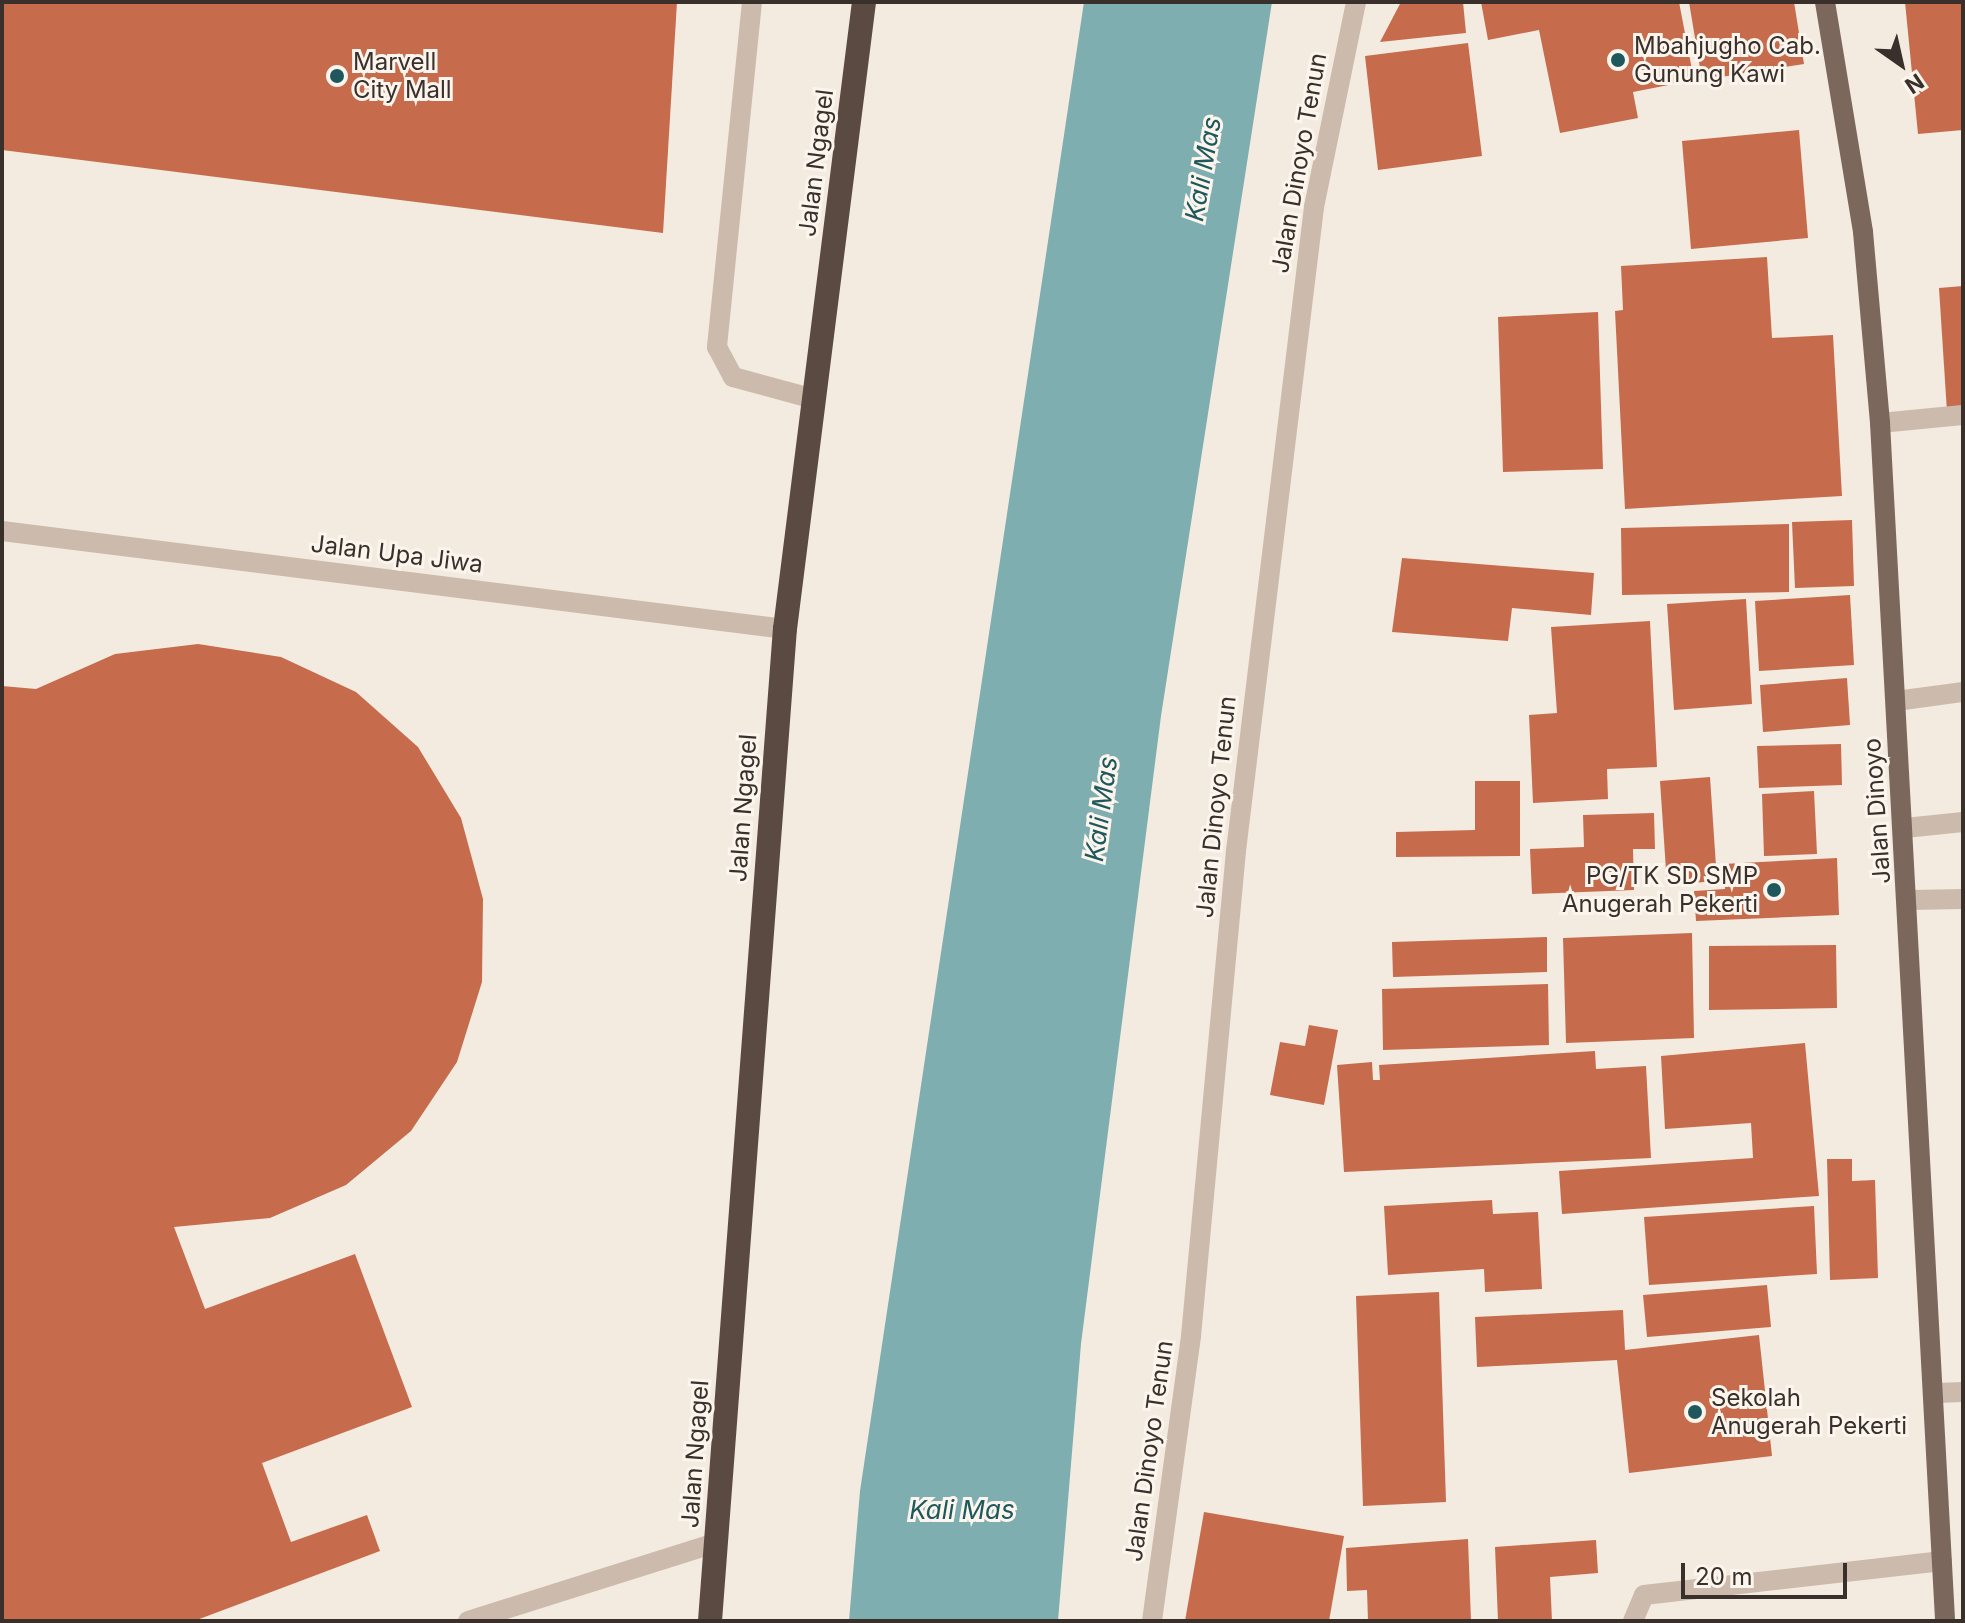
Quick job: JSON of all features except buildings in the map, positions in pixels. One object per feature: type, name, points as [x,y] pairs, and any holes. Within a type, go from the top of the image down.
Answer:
[{"type":"highway","name":"Jalan Ngagel","points":[[710,1621],[785,629],[864,2]]},
{"type":"main road","name":"Jalan Dinoyo","points":[[1825,2],[1863,232],[1880,423],[1936,1393],[1945,1621]]},
{"type":"street","points":[[752,2],[717,347],[733,377],[814,399]]},
{"type":"street","name":"Jalan Dinoyo Tenun","points":[[1152,1621],[1191,1336],[1236,851],[1302,301],[1356,2]]},
{"type":"street","points":[[1880,423],[1963,415]]},
{"type":"street","name":"Jalan Upa Jiwa","points":[[2,531],[785,629]]},
{"type":"street","points":[[1896,701],[1963,692]]},
{"type":"street","points":[[1905,828],[1963,822]]},
{"type":"street","points":[[1909,900],[1963,899]]},
{"type":"street","points":[[1936,1393],[1963,1392]]},
{"type":"street","points":[[468,1621],[716,1543]]},
{"type":"street","points":[[1633,1621],[1644,1595],[1942,1561]]},
{"type":"water","name":"Kali Mas","points":[[1084,2],[1272,2],[1161,716],[1081,1344],[1058,1621],[849,1621],[860,1491]]},
{"type":"place","name":"Mbahjugho Cab. Gunung Kawi","points":[[1618,60]]},
{"type":"place","name":"Marvell City Mall","points":[[337,76]]},
{"type":"place","name":"PG/TK SD SMP Anugerah Pekerti","points":[[1774,890]]},
{"type":"place","name":"Sekolah Anugerah Pekerti","points":[[1695,1412]]}]
